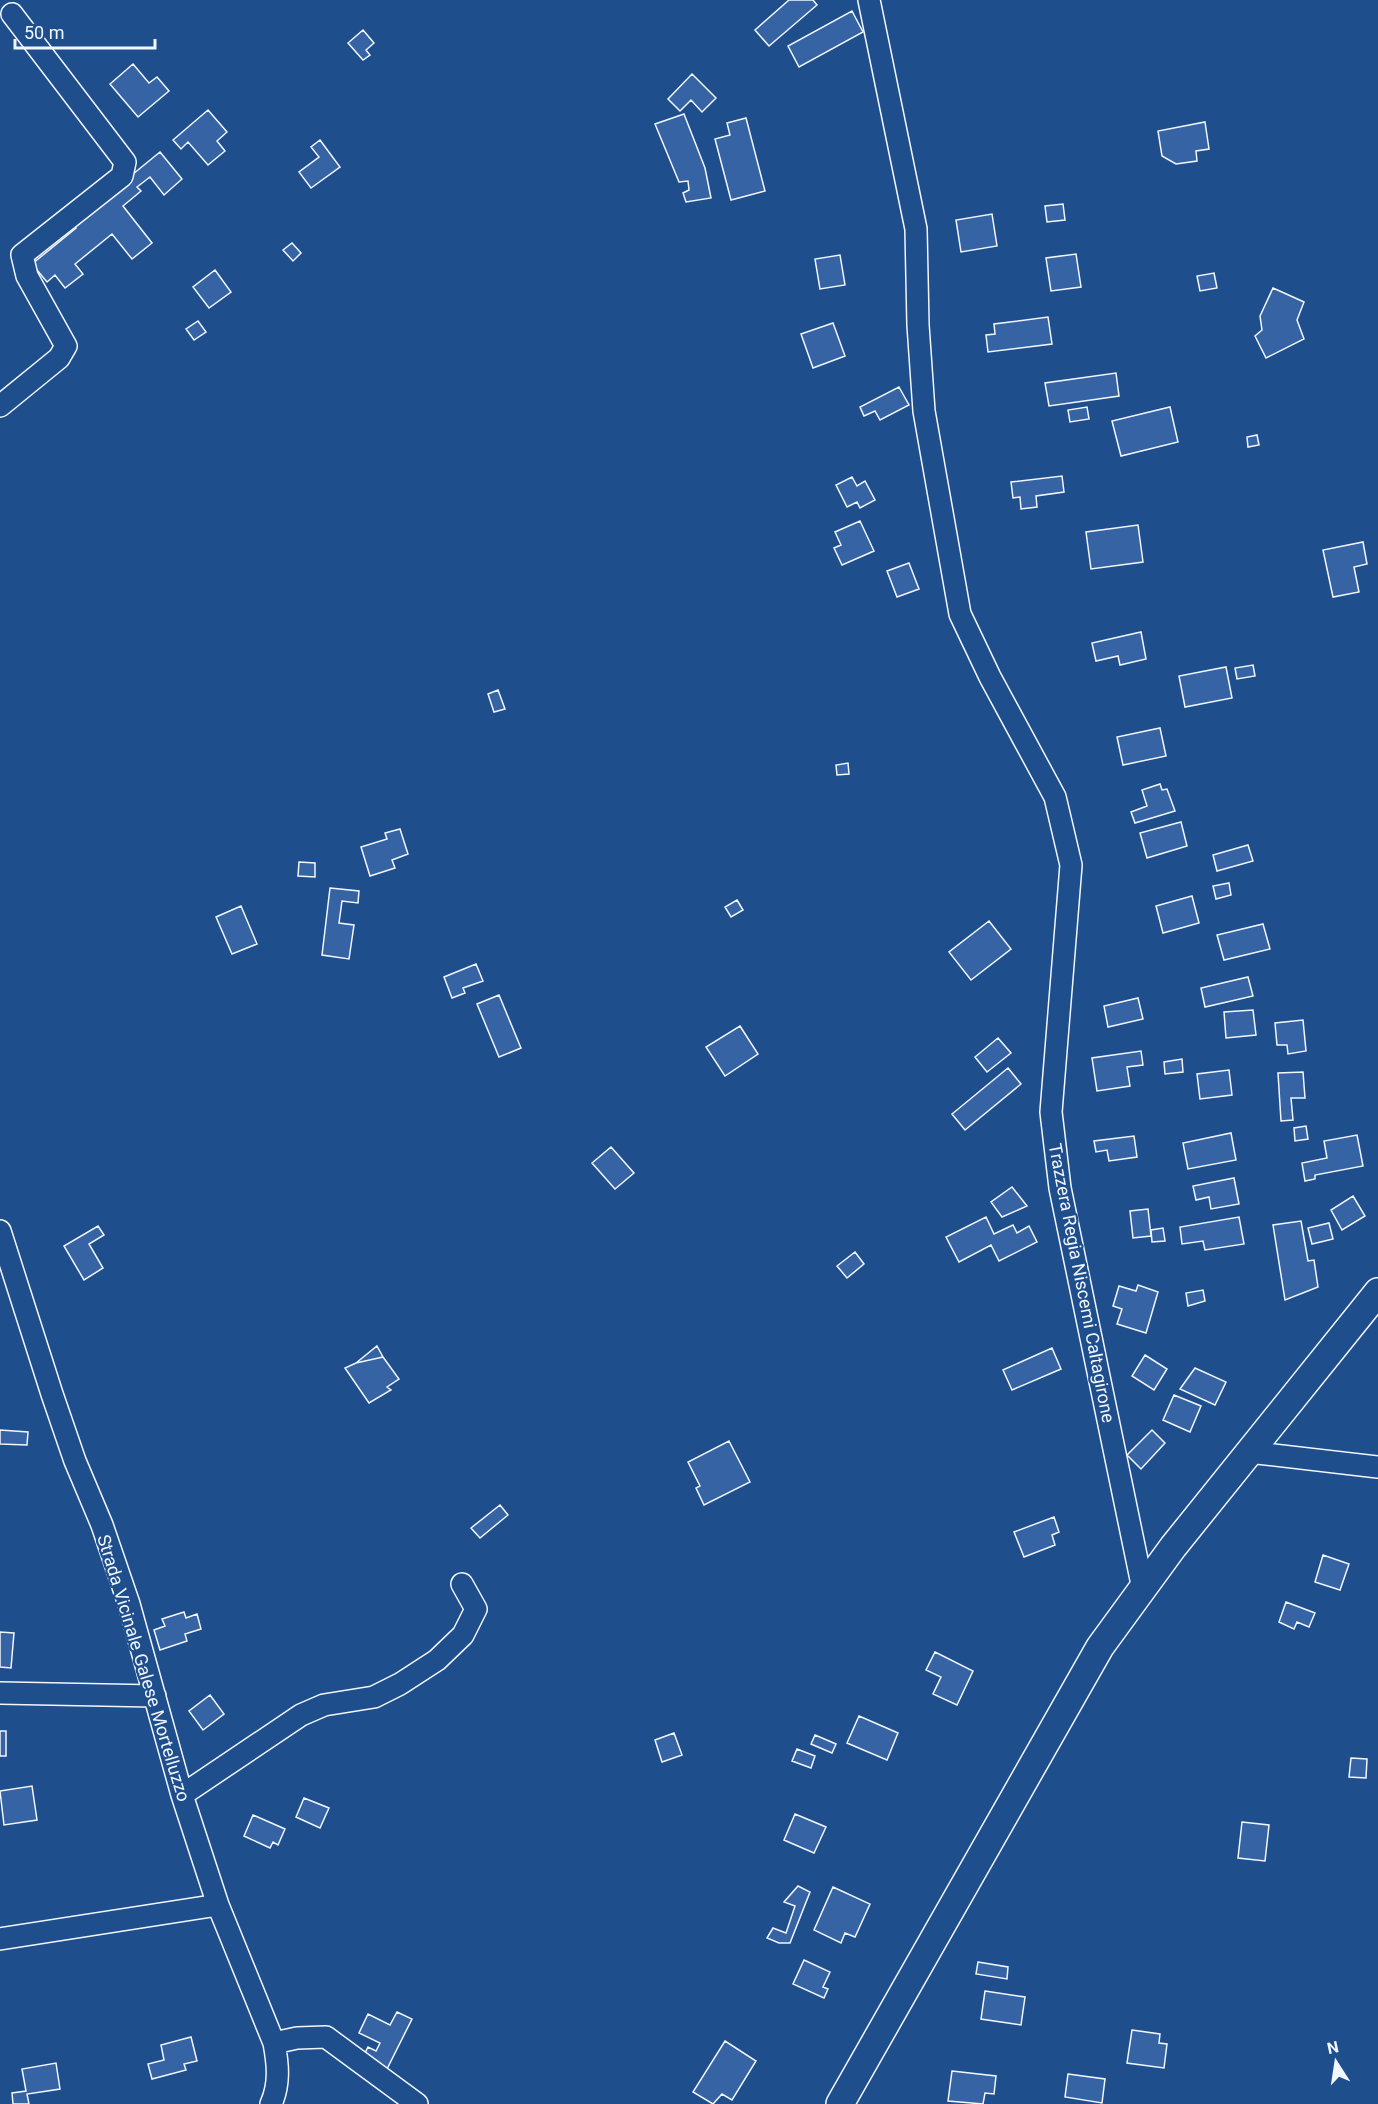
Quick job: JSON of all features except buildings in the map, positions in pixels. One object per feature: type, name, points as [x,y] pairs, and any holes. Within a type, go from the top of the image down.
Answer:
[{"type":"main road","points":[[840,2104],[1100,1647],[1173,1547],[1378,1292]]},
{"type":"street","name":"Trazzera Regia Niscemi Caltagirone","points":[[869,0],[916,229],[918,325],[924,411],[960,614],[990,677],[1055,797],[1071,866],[1051,1112],[1060,1188],[1143,1589]]},
{"type":"street","points":[[0,406],[58,358],[66,346],[27,276],[22,255],[122,176],[125,162],[12,14]]},
{"type":"street","name":"Strada Vicinale Galese Mortelluzzo","points":[[0,1231],[75,1461],[102,1525],[129,1604],[182,1795],[218,1905],[274,2043],[278,2063],[276,2091],[271,2104]]},
{"type":"street","points":[[1248,1452],[1378,1467]]},
{"type":"street","points":[[182,1795],[301,1715],[324,1705],[374,1697],[400,1684],[437,1660],[463,1635],[476,1609],[462,1584]]},
{"type":"street","points":[[0,1693],[155,1696]]},
{"type":"street","points":[[0,1939],[218,1905]]},
{"type":"street","points":[[274,2043],[297,2038],[326,2037],[417,2104]]}]
